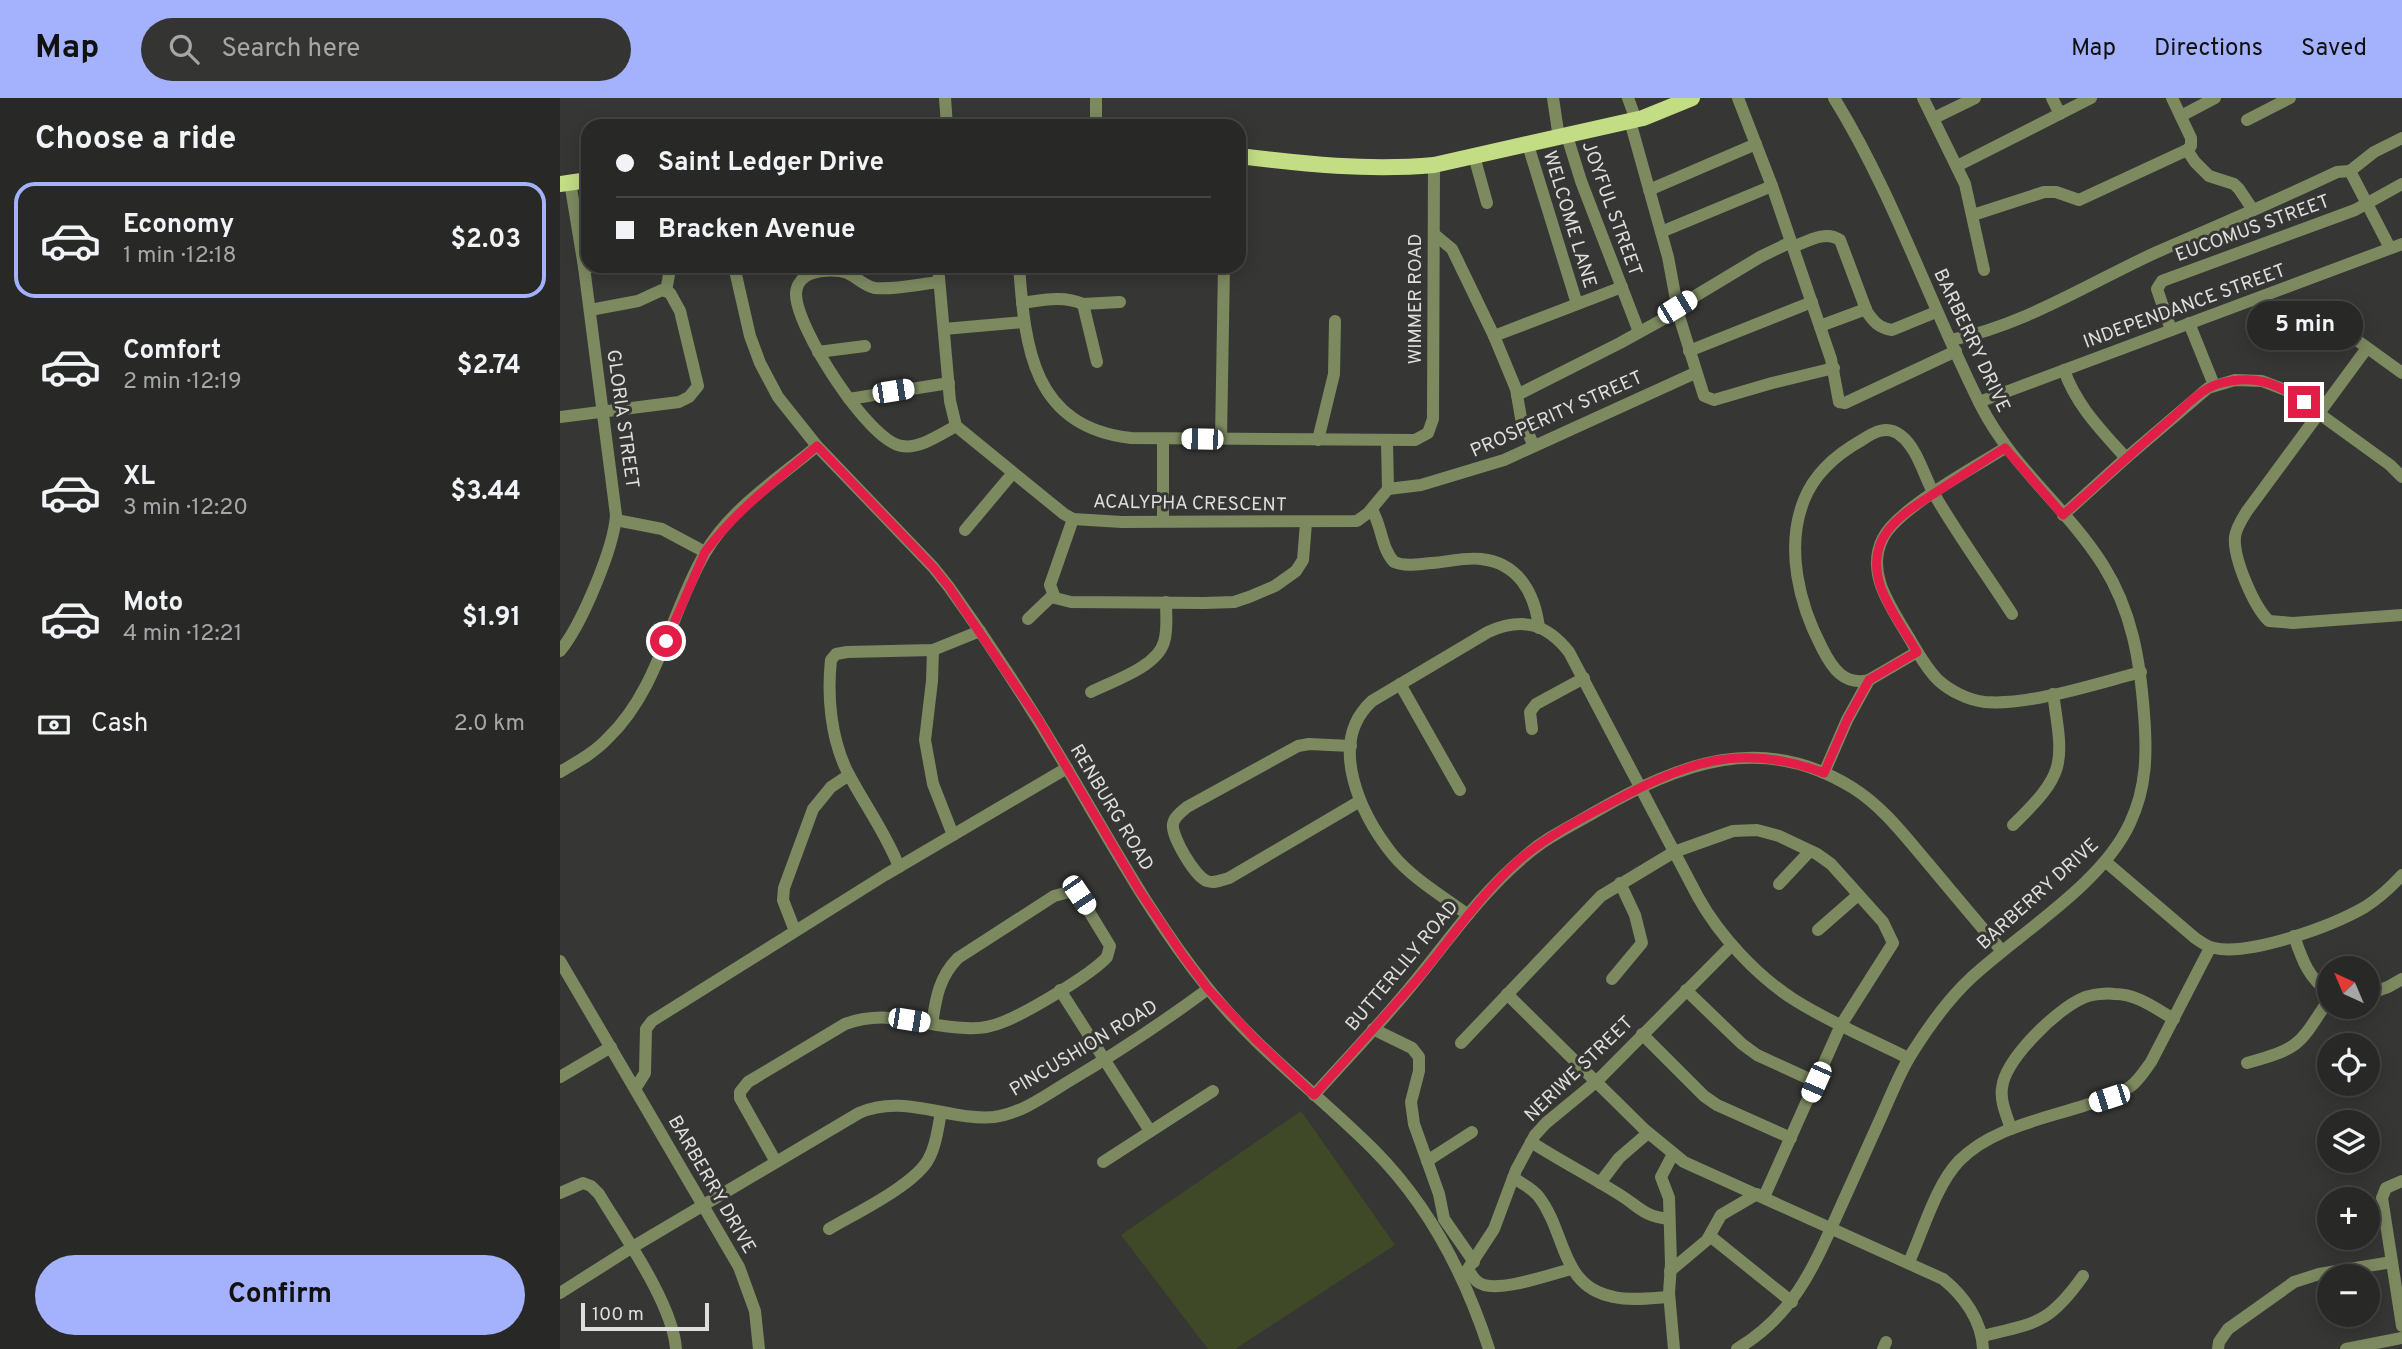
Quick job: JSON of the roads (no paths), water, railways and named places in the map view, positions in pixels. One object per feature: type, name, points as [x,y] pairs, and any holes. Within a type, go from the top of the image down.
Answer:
[{"type":"main road","points":[[1246,157],[1321,166],[1408,167],[1434,164],[1633,120],[1666,110],[1692,98]]},
{"type":"street","points":[[946,98],[947,119]]},
{"type":"street","points":[[1096,98],[1096,119]]},
{"type":"street","name":"JOYFUL STREET","points":[[1553,98],[1563,137],[1639,332]]},
{"type":"street","points":[[1628,98],[1677,309],[1704,396],[1714,400],[1834,368]]},
{"type":"street","points":[[1738,98],[1812,302],[1834,368],[1837,399],[1842,404],[1975,335],[2053,305],[2157,252],[2337,172],[2350,170],[2374,152],[2402,138]]},
{"type":"street","name":"BARBERRY DRIVE","points":[[1737,1349],[1768,1327],[1792,1302],[1810,1275],[1908,1059],[1941,1010],[1970,979],[2106,862],[2130,824],[2143,785],[2146,750],[2141,672],[2134,637],[2118,591],[2102,563],[2005,448],[1979,402],[1936,312],[1894,214],[1834,98]]},
{"type":"street","points":[[1923,98],[1965,184],[1984,270]]},
{"type":"street","points":[[1934,118],[1975,98]]},
{"type":"street","points":[[2052,98],[2060,114]]},
{"type":"street","points":[[1957,166],[2091,98]]},
{"type":"street","points":[[1973,215],[2051,191],[2079,200],[2187,150],[2191,146],[2191,138],[2172,98]]},
{"type":"street","points":[[2181,116],[2215,98]]},
{"type":"street","points":[[2247,120],[2290,98]]},
{"type":"street","points":[[1649,190],[1756,144]]},
{"type":"street","name":"WELCOME LANE","points":[[1528,145],[1577,304]]},
{"type":"street","points":[[2187,150],[2209,176],[2234,184],[2253,210]]},
{"type":"street","points":[[1474,156],[1487,202]]},
{"type":"street","name":"WIMMER ROAD","points":[[1387,441],[1415,440],[1428,433],[1433,419],[1434,164]]},
{"type":"street","points":[[2350,170],[2367,205],[2396,246]]},
{"type":"street","name":"GLORIA STREET","points":[[565,183],[581,254]]},
{"type":"street","name":"EUCOMUS STREET","points":[[2171,330],[2157,289],[2162,281],[2367,205],[2402,184]]},
{"type":"street","points":[[1661,232],[1772,186]]},
{"type":"street","points":[[1434,234],[1452,249],[1494,336],[1517,395],[1521,418],[1534,446]]},
{"type":"street","points":[[1517,395],[1639,332],[1760,257],[1792,244],[1825,236],[1832,235],[1840,240],[1866,309],[1879,326],[1892,330],[1936,312]]},
{"type":"street","name":"INDEPENDANCE STREET","points":[[1979,402],[2396,246]]},
{"type":"street","name":"GLORIA STREET","points":[[560,651],[570,639],[590,598],[616,520],[616,498],[585,273]]},
{"type":"street","points":[[666,291],[668,273]]},
{"type":"street","name":"RENBURG ROAD","points":[[735,273],[743,314],[760,363],[778,397],[817,446],[933,567],[980,631],[1067,768],[1139,890],[1208,989],[1255,1039],[1373,1149],[1406,1186],[1436,1231],[1468,1270],[1489,1349]]},
{"type":"street","points":[[816,273],[808,275],[797,286],[796,300],[818,352],[849,399],[883,435],[900,446],[918,444],[957,426],[951,407],[938,273]]},
{"type":"street","points":[[846,273],[873,288],[939,282]]},
{"type":"street","points":[[1020,273],[1023,321],[1035,370],[1052,399],[1065,413],[1085,426],[1112,436],[1163,439],[1387,441],[1388,489]]},
{"type":"street","points":[[1222,439],[1224,273]]},
{"type":"street","points":[[1494,336],[1622,287]]},
{"type":"street","points":[[590,310],[631,303],[666,291]]},
{"type":"street","points":[[560,417],[679,402],[696,390],[698,382],[680,311],[666,291]]},
{"type":"street","points":[[1022,303],[1049,298],[1074,300],[1083,304],[1120,302]]},
{"type":"street","points":[[1689,351],[1812,302]]},
{"type":"street","points":[[1083,304],[1097,362]]},
{"type":"street","points":[[1820,326],[1866,309]]},
{"type":"street","points":[[944,329],[1023,321]]},
{"type":"street","points":[[1318,440],[1334,374],[1335,321]]},
{"type":"street","points":[[2189,323],[2214,385]]},
{"type":"street","points":[[2340,328],[2402,373]]},
{"type":"street","points":[[818,352],[865,346]]},
{"type":"street","points":[[2367,348],[2247,511],[2237,528],[2235,548],[2256,605],[2262,615],[2276,623],[2402,615]]},
{"type":"street","points":[[2064,370],[2080,405],[2126,458]]},
{"type":"street","name":"PROSPERITY STREET","points":[[1388,489],[1421,485],[1473,471],[1695,373]]},
{"type":"street","points":[[2063,515],[2214,385],[2235,380],[2272,383],[2288,391],[2390,465],[2402,477]]},
{"type":"street","points":[[849,399],[949,383]]},
{"type":"street","name":"ACALYPHA CRESCENT","points":[[957,426],[1051,506],[1073,519],[1122,522],[1352,522],[1372,509],[1388,489]]},
{"type":"street","points":[[1917,652],[1869,680],[1851,680],[1839,674],[1811,628],[1801,597],[1796,565],[1797,531],[1804,501],[1814,482],[1829,462],[1844,450],[1885,429],[1891,429],[1904,437],[1934,494],[2012,614]]},
{"type":"street","points":[[1163,439],[1164,521]]},
{"type":"street","points":[[560,772],[590,754],[610,737],[638,701],[705,552],[729,521],[817,446]]},
{"type":"street","points":[[2005,448],[1904,512],[1883,538],[1877,565],[1880,583],[1886,599],[1917,652],[1938,679],[1955,692],[1973,700],[2006,702],[2053,694],[2141,672]]},
{"type":"street","points":[[965,530],[1012,474]]},
{"type":"street","points":[[1372,509],[1379,523],[1386,550],[1394,562],[1408,565],[1483,559],[1512,570],[1525,583],[1537,611],[1539,628]]},
{"type":"street","points":[[1073,519],[1050,585],[1053,595],[1071,602],[1234,601],[1250,597],[1275,586],[1292,575],[1301,565],[1306,523]]},
{"type":"street","points":[[616,520],[662,528],[705,552]]},
{"type":"street","points":[[1028,619],[1053,595]]},
{"type":"street","points":[[1091,692],[1131,673],[1158,654],[1165,640],[1166,602]]},
{"type":"street","points":[[1468,915],[1394,856],[1360,801],[1353,781],[1351,746],[1354,726],[1365,707],[1400,684],[1488,632],[1503,625],[1524,624],[1539,628],[1561,642],[1584,678],[1712,922],[1732,945],[1789,997],[1908,1059]]},
{"type":"street","points":[[899,867],[891,847],[849,775],[838,748],[832,722],[833,657],[847,652],[933,650],[980,631]]},
{"type":"street","points":[[933,650],[925,740],[933,784],[953,835]]},
{"type":"street","points":[[1532,729],[1530,712],[1536,704],[1584,678]]},
{"type":"street","points":[[1824,773],[1847,720],[1869,680]]},
{"type":"street","points":[[1400,684],[1460,790]]},
{"type":"street","points":[[2013,825],[2043,796],[2056,773],[2060,741],[2053,694]]},
{"type":"street","points":[[1351,746],[1309,744],[1288,751],[1187,807],[1175,818],[1173,834],[1199,877],[1211,883],[1217,882],[1360,801]]},
{"type":"street","name":"BUTTERLILY ROAD","points":[[1314,1095],[1414,983],[1468,915],[1505,874],[1543,842],[1640,787],[1669,773],[1702,763],[1730,758],[1759,758],[1797,764],[1824,773],[1855,790],[1891,820],[2002,951]]},
{"type":"street","points":[[635,1089],[645,1073],[646,1029],[652,1021],[899,867],[1067,768]]},
{"type":"street","points":[[795,931],[783,900],[784,888],[813,809],[826,792],[849,775]]},
{"type":"street","points":[[1461,1044],[1601,896],[1674,852],[1733,831],[1757,830],[1779,836],[1830,864],[1883,922],[1893,943],[1841,1025],[1791,1138],[1761,1195],[1721,1215],[1710,1236],[1693,1254],[1670,1271]]},
{"type":"street","points":[[1779,884],[1810,851]]},
{"type":"street","points":[[2106,862],[2210,948],[2245,950],[2340,920],[2379,898],[2402,875]]},
{"type":"street","points":[[1612,979],[1642,943],[1635,915],[1620,883]]},
{"type":"street","points":[[776,1162],[740,1098],[740,1092],[748,1082],[845,1024],[859,1019],[887,1017],[932,1024],[967,1028],[988,1027],[1005,1021],[1060,990],[1103,962],[1110,946],[1079,895],[1060,893],[950,965],[940,983],[932,1024]]},
{"type":"street","points":[[1818,930],[1858,895]]},
{"type":"street","points":[[2294,936],[2305,968],[2317,983]]},
{"type":"street","name":"NERIWE STREET","points":[[1468,1270],[1494,1230],[1513,1178],[1531,1142],[1546,1123],[1597,1081],[1732,945]]},
{"type":"street","points":[[1909,1262],[1944,1182],[1955,1165],[1979,1145],[2011,1129],[2109,1098],[2130,1086],[2151,1062],[2210,948]]},
{"type":"street","name":"BARBERRY DRIVE","points":[[560,961],[746,1282],[755,1311],[759,1349]]},
{"type":"street","points":[[2380,990],[2402,979]]},
{"type":"street","name":"PINCUSHION ROAD","points":[[560,1293],[703,1205],[869,1109],[904,1104],[976,1117],[1010,1113],[1034,1102],[1104,1060],[1208,989]]},
{"type":"street","points":[[1060,990],[1150,1131]]},
{"type":"street","points":[[1686,990],[1757,1055],[1816,1082]]},
{"type":"street","points":[[1507,994],[1672,1154],[1684,1162],[1943,1279],[1955,1289],[1974,1315],[1983,1343],[2045,1318],[2068,1298],[2083,1276]]},
{"type":"street","points":[[2011,1129],[2002,1100],[2006,1073],[2028,1041],[2081,999],[2115,994],[2132,996],[2174,1019]]},
{"type":"street","points":[[2247,1063],[2276,1055],[2297,1045],[2317,1016]]},
{"type":"street","points":[[1373,1029],[1412,1048],[1419,1056],[1411,1111],[1439,1194],[1444,1219],[1468,1270],[1478,1282],[1488,1286],[1572,1269]]},
{"type":"street","points":[[1642,1034],[1711,1100],[1728,1111],[1791,1138]]},
{"type":"street","points":[[560,1077],[611,1047]]},
{"type":"street","points":[[1102,1162],[1213,1091]]},
{"type":"street","points":[[829,1229],[904,1184],[919,1172],[933,1150],[942,1112]]},
{"type":"street","points":[[1427,1161],[1472,1132]]},
{"type":"street","points":[[1600,1183],[1619,1158],[1648,1133]]},
{"type":"street","points":[[1531,1142],[1618,1194],[1649,1216],[1670,1219]]},
{"type":"street","points":[[1672,1154],[1661,1177],[1668,1195],[1670,1219],[1669,1297],[1674,1349]]},
{"type":"street","points":[[1513,1178],[1540,1198],[1572,1269],[1589,1289],[1618,1298],[1669,1297]]},
{"type":"street","points":[[2402,1181],[2386,1188],[2382,1198],[2402,1326]]},
{"type":"street","points":[[560,1193],[578,1184],[591,1186],[599,1194],[665,1308],[673,1329],[676,1349]]},
{"type":"street","points":[[1710,1236],[1792,1302]]},
{"type":"street","points":[[2218,1349],[2219,1342],[2228,1329],[2294,1282],[2319,1274],[2392,1262]]},
{"type":"street","points":[[2346,1349],[2402,1338]]}]
